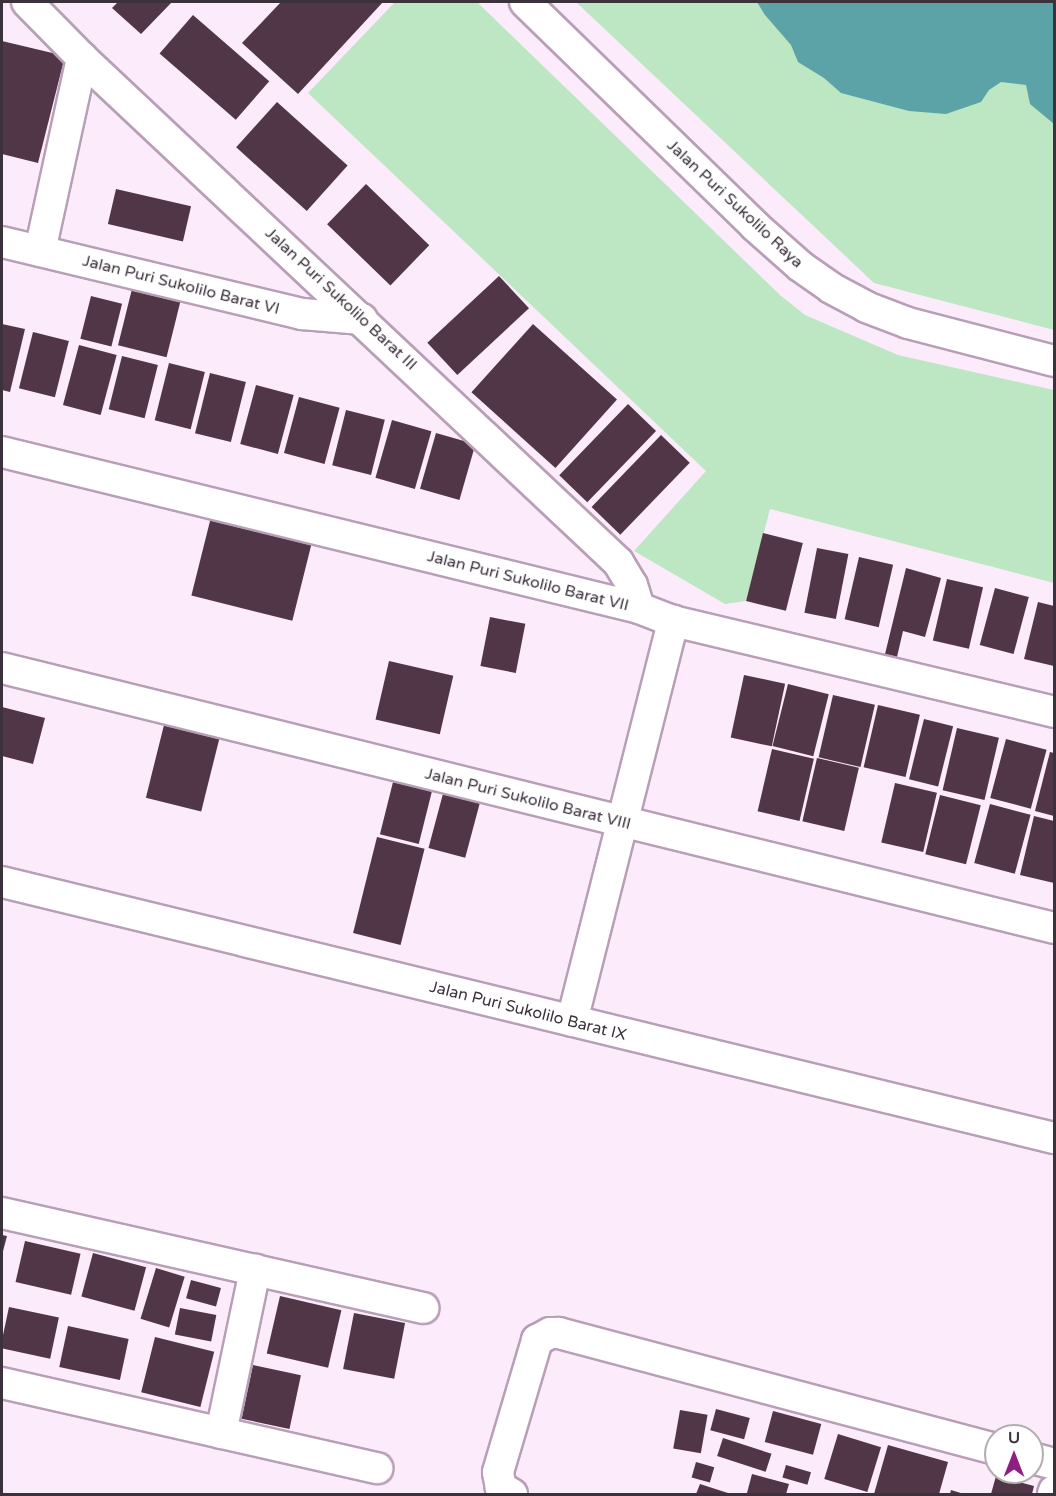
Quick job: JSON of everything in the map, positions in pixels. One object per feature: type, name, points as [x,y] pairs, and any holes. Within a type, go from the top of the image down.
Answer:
[{"type":"street","name":"Jalan Puri Sukolilo Barat III","points":[[27,2],[82,58],[618,562],[632,585],[639,608]]},
{"type":"street","name":"Jalan Puri Sukolilo Raya","points":[[525,2],[755,226],[800,266],[831,288],[866,307],[908,323],[1054,361]]},
{"type":"street","points":[[40,251],[82,58]]},
{"type":"street","name":"Jalan Puri Sukolilo Barat VI","points":[[2,242],[302,314],[362,319]]},
{"type":"street","name":"Jalan Puri Sukolilo Barat VII","points":[[2,452],[639,608],[673,621],[1054,712]]},
{"type":"street","points":[[572,1021],[673,621]]},
{"type":"street","name":"Jalan Puri Sukolilo Barat VIII","points":[[2,668],[1054,928]]},
{"type":"street","name":"Jalan Puri Sukolilo Barat IX","points":[[2,882],[1054,1138]]},
{"type":"street","points":[[2,1213],[423,1308]]},
{"type":"street","points":[[222,1433],[255,1270]]},
{"type":"street","points":[[512,1494],[501,1488],[498,1472],[537,1340],[550,1333],[559,1333],[984,1446]]},
{"type":"street","points":[[2,1383],[377,1468]]},
{"type":"green space","points":[[395,2],[477,2],[780,295],[805,315],[898,355],[1054,390],[1054,583],[770,509],[746,601],[725,604],[634,551],[706,471],[308,93]]},
{"type":"green space","points":[[576,2],[1054,2],[1054,330],[874,283]]},
{"type":"water","points":[[757,2],[1054,2],[1054,124],[1030,104],[1026,85],[1001,82],[989,90],[981,102],[946,114],[909,111],[841,93],[824,78],[798,62],[791,45]]},
{"type":"building","points":[[118,2],[172,2],[141,34],[112,8]]},
{"type":"building","points":[[281,2],[383,2],[298,94],[242,43]]},
{"type":"building","points":[[193,15],[269,81],[236,120],[160,53]]},
{"type":"building","points":[[2,41],[65,56],[38,163],[2,154]]},
{"type":"building","points":[[277,102],[348,166],[307,211],[236,147]]},
{"type":"building","points":[[366,184],[429,245],[390,285],[327,224]]},
{"type":"building","points":[[116,189],[191,206],[183,241],[108,224]]},
{"type":"building","points":[[499,276],[529,308],[457,375],[427,343]]},
{"type":"building","points":[[133,285],[182,297],[167,357],[118,345]]},
{"type":"building","points":[[91,296],[122,304],[111,346],[80,339]]},
{"type":"building","points":[[2,324],[25,329],[10,392],[2,390]]},
{"type":"building","points":[[533,324],[617,400],[555,468],[471,392]]},
{"type":"building","points":[[33,332],[69,341],[55,397],[19,388]]},
{"type":"building","points":[[79,345],[117,355],[101,415],[63,405]]},
{"type":"building","points":[[122,356],[158,365],[145,418],[109,409]]},
{"type":"building","points":[[169,363],[205,372],[191,429],[155,420]]},
{"type":"building","points":[[210,373],[246,382],[231,442],[195,433]]},
{"type":"building","points":[[256,385],[294,395],[278,454],[240,444]]},
{"type":"building","points":[[299,397],[340,408],[325,464],[284,453]]},
{"type":"building","points":[[628,404],[656,431],[587,502],[559,475]]},
{"type":"building","points":[[346,410],[385,420],[371,475],[332,465]]},
{"type":"building","points":[[392,420],[431,431],[415,489],[375,478]]},
{"type":"building","points":[[436,433],[475,444],[459,500],[420,489]]},
{"type":"building","points":[[661,435],[690,463],[620,535],[592,507]]},
{"type":"building","points":[[211,517],[312,542],[292,621],[191,596]]},
{"type":"building","points":[[763,533],[803,543],[786,611],[746,601]]},
{"type":"building","points":[[817,548],[848,554],[836,619],[804,613]]},
{"type":"building","points":[[859,557],[893,565],[879,627],[845,619]]},
{"type":"building","points":[[906,568],[941,578],[925,637],[903,631],[897,657],[885,654]]},
{"type":"building","points":[[947,579],[983,587],[969,649],[933,640]]},
{"type":"building","points":[[995,588],[1029,597],[1014,654],[980,645]]},
{"type":"building","points":[[1038,602],[1054,606],[1054,666],[1024,659]]},
{"type":"building","points":[[490,617],[525,624],[516,673],[480,666]]},
{"type":"building","points":[[389,661],[453,676],[440,734],[376,719]]},
{"type":"building","points":[[744,675],[785,684],[772,746],[731,738]]},
{"type":"building","points":[[788,684],[829,694],[813,756],[773,746]]},
{"type":"building","points":[[833,695],[875,705],[861,767],[819,757]]},
{"type":"building","points":[[878,705],[920,715],[906,777],[864,767]]},
{"type":"building","points":[[2,707],[45,718],[33,764],[2,756]]},
{"type":"building","points":[[924,719],[953,726],[938,786],[909,779]]},
{"type":"building","points":[[164,725],[219,739],[201,812],[146,798]]},
{"type":"building","points":[[957,728],[999,738],[985,800],[943,790]]},
{"type":"building","points":[[1006,739],[1047,750],[1031,809],[990,798]]},
{"type":"building","points":[[772,749],[814,759],[800,821],[758,811]]},
{"type":"building","points":[[1050,752],[1054,753],[1054,816],[1035,811]]},
{"type":"building","points":[[817,758],[859,768],[844,831],[802,821]]},
{"type":"building","points":[[394,778],[433,788],[419,844],[380,834]]},
{"type":"building","points":[[895,783],[937,793],[923,852],[881,842]]},
{"type":"building","points":[[444,790],[481,800],[465,858],[428,848]]},
{"type":"building","points":[[940,795],[981,805],[966,864],[925,854]]},
{"type":"building","points":[[990,804],[1031,815],[1015,874],[974,863]]},
{"type":"building","points":[[1034,816],[1054,821],[1054,883],[1020,875]]},
{"type":"building","points":[[377,837],[425,849],[401,945],[353,933]]},
{"type":"building","points":[[2,1235],[7,1236],[2,1255]]},
{"type":"building","points":[[25,1241],[81,1254],[71,1295],[16,1282]]},
{"type":"building","points":[[93,1253],[146,1267],[134,1311],[81,1296]]},
{"type":"building","points":[[156,1268],[185,1277],[169,1327],[141,1319]]},
{"type":"building","points":[[191,1280],[221,1288],[216,1306],[186,1298]]},
{"type":"building","points":[[280,1296],[341,1310],[328,1368],[267,1353]]},
{"type":"building","points":[[9,1307],[59,1318],[50,1359],[2,1348]]},
{"type":"building","points":[[180,1308],[216,1315],[211,1342],[175,1335]]},
{"type":"building","points":[[354,1313],[405,1323],[394,1379],[343,1369]]},
{"type":"building","points":[[68,1326],[129,1339],[120,1380],[59,1367]]},
{"type":"building","points":[[155,1337],[214,1352],[200,1407],[141,1392]]},
{"type":"building","points":[[253,1365],[301,1375],[289,1429],[242,1419]]},
{"type":"building","points":[[716,1409],[750,1418],[744,1439],[710,1430]]},
{"type":"building","points":[[680,1410],[708,1415],[701,1453],[673,1448]]},
{"type":"building","points":[[773,1411],[821,1424],[813,1455],[765,1442]]},
{"type":"building","points":[[838,1434],[881,1447],[867,1492],[824,1479]]},
{"type":"building","points":[[723,1438],[772,1454],[766,1472],[717,1456]]},
{"type":"building","points":[[888,1445],[948,1462],[939,1494],[874,1494]]},
{"type":"building","points":[[696,1462],[714,1467],[710,1483],[692,1477]]},
{"type":"building","points":[[786,1465],[811,1472],[807,1485],[782,1477]]},
{"type":"building","points":[[752,1474],[789,1484],[786,1494],[747,1493]]},
{"type":"building","points":[[700,1484],[731,1494],[696,1494]]},
{"type":"building","points":[[994,1484],[1034,1486],[1032,1494],[991,1494]]},
{"type":"building","points":[[951,1490],[964,1494],[950,1494]]}]
